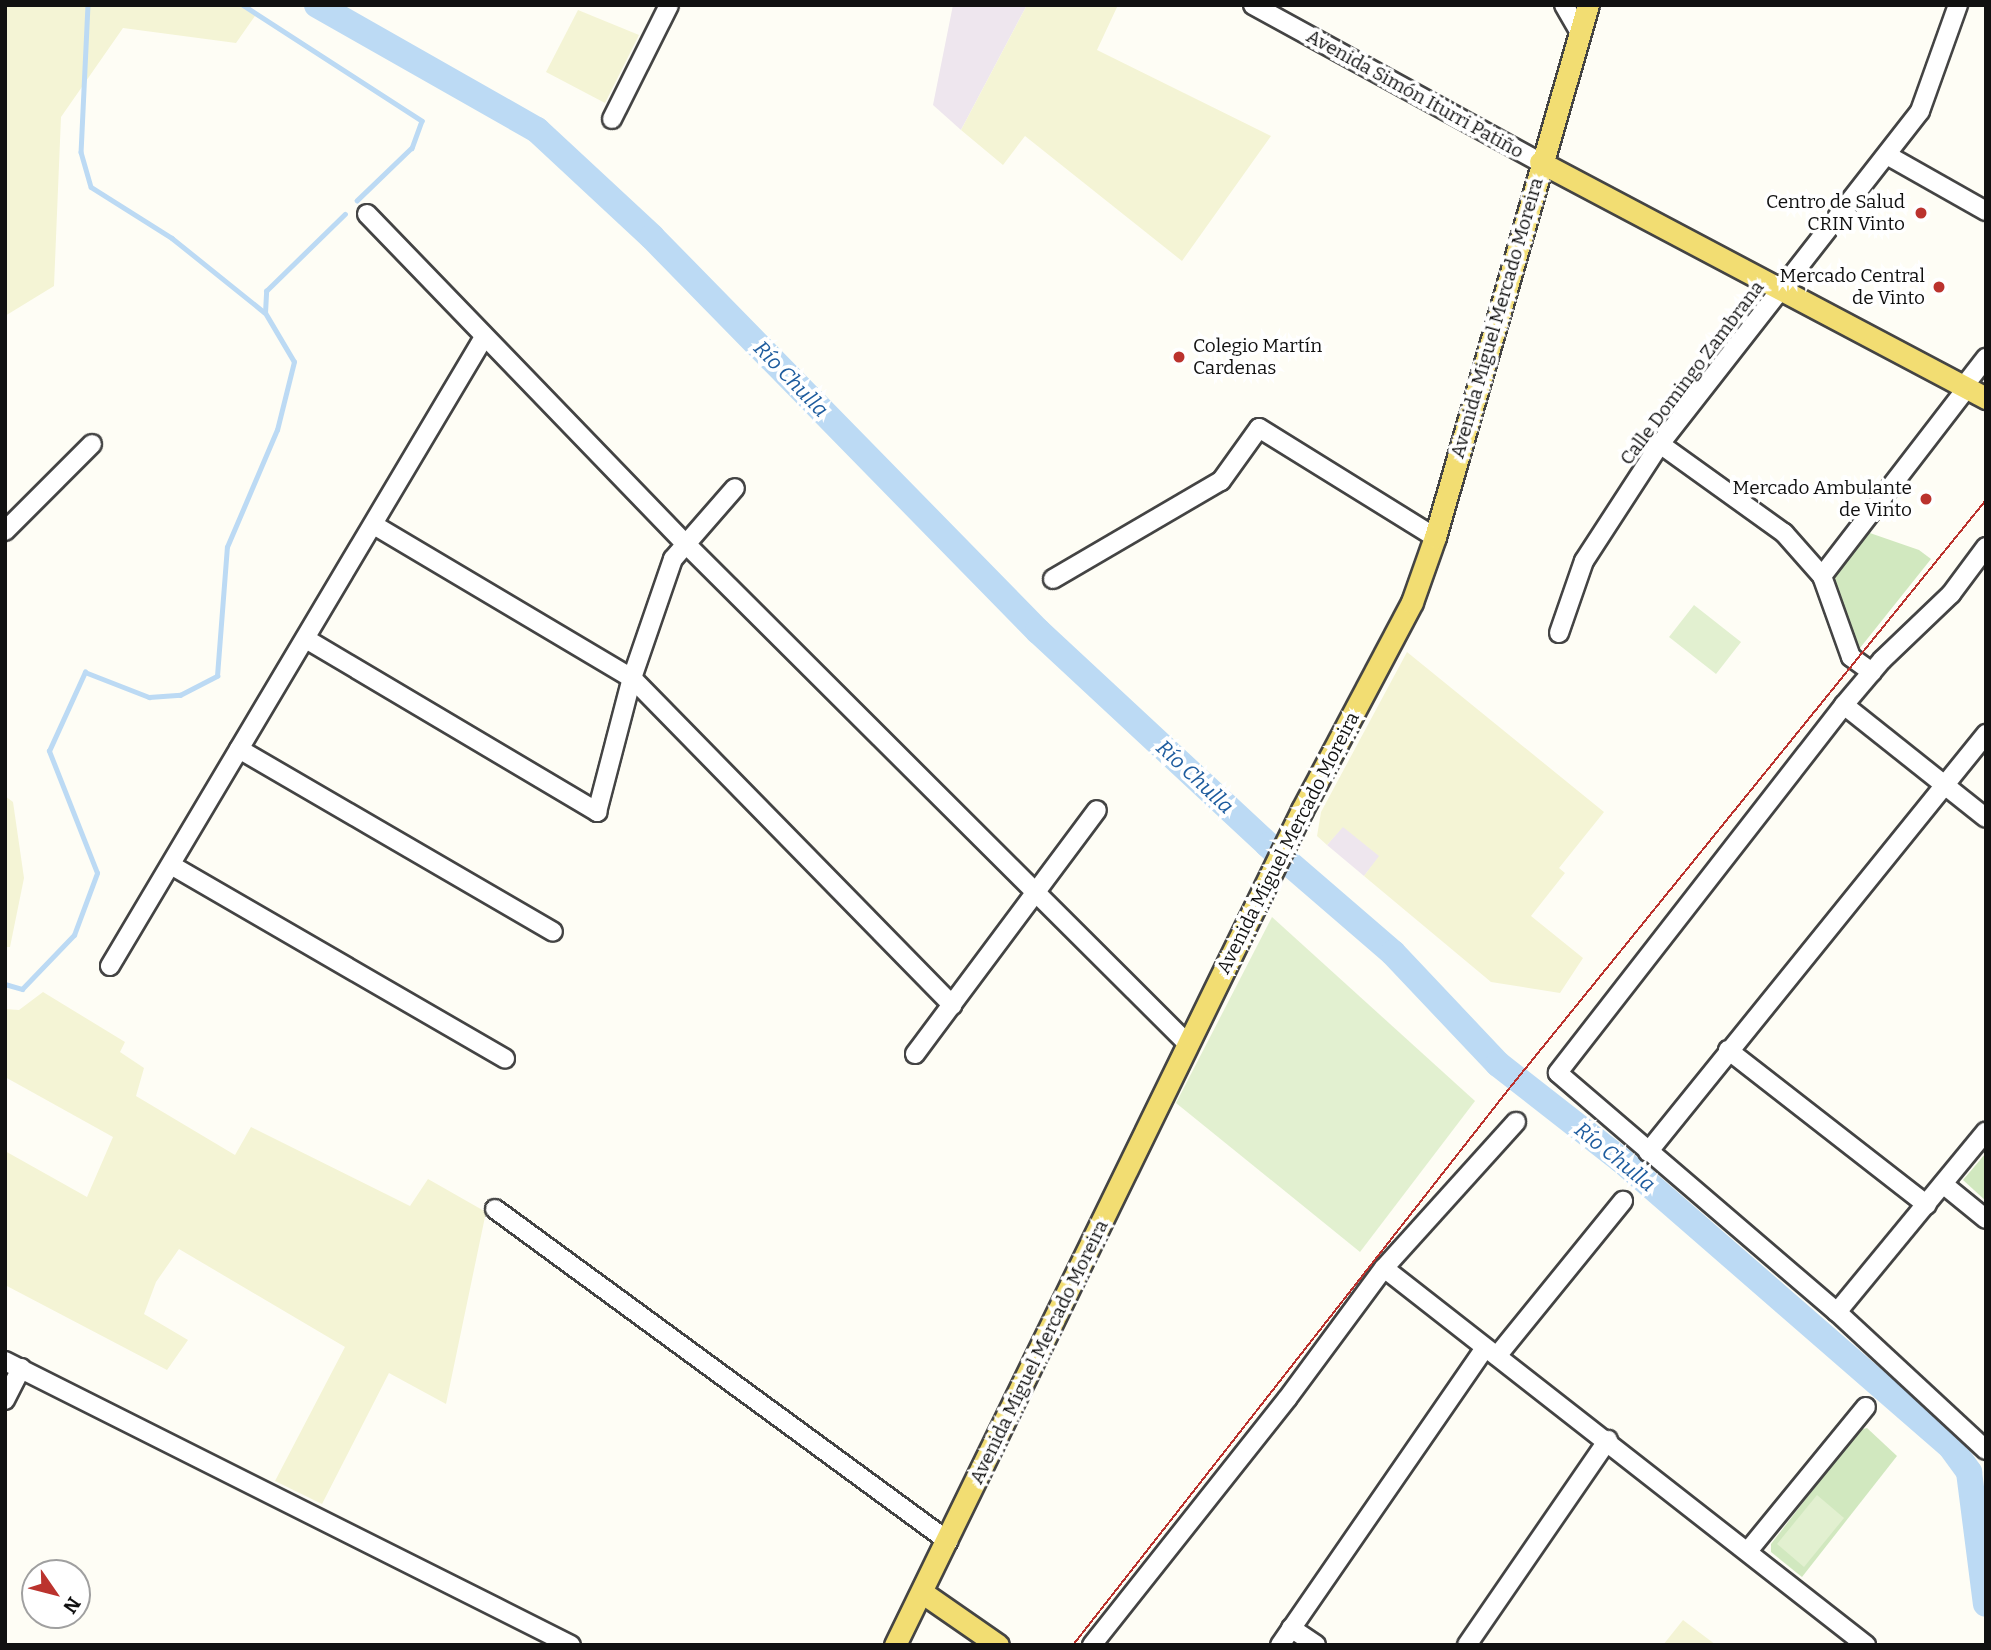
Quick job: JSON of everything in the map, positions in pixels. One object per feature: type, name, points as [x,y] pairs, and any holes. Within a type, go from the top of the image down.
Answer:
[{"type":"main road","name":"Avenida Miguel Mercado Moreira","points":[[895,1645],[923,1593],[1285,848],[1412,602],[1435,537],[1588,5]]},
{"type":"main road","name":"Avenida Simón Iturri Patiño","points":[[1541,162],[1972,391]]},
{"type":"main road","points":[[923,1593],[998,1645]]},
{"type":"street","points":[[612,119],[669,5]]},
{"type":"street","name":"Avenida Simón Iturri Patiño","points":[[1254,5],[1541,162]]},
{"type":"street","points":[[1564,5],[1580,33]]},
{"type":"street","name":"Calle Domingo Zambrana","points":[[1559,633],[1584,561],[1660,444],[1920,111],[1958,5]]},
{"type":"street","points":[[1887,155],[1986,212]]},
{"type":"street","points":[[367,214],[686,544],[1189,1045]]},
{"type":"street","points":[[110,966],[484,338]]},
{"type":"street","points":[[1822,576],[1972,391],[1986,358]]},
{"type":"street","points":[[1053,579],[1222,481],[1259,428],[1435,537]]},
{"type":"street","points":[[5,531],[92,443]]},
{"type":"street","points":[[1660,444],[1784,533],[1822,576],[1850,657],[1872,672]]},
{"type":"street","points":[[306,639],[597,812],[632,678],[673,559],[735,488]]},
{"type":"street","points":[[374,525],[632,678],[952,1005]]},
{"type":"street","points":[[1986,547],[1951,594],[1872,672],[1844,705],[1558,1073],[1837,1312],[1986,1450]]},
{"type":"street","points":[[1844,705],[1986,818]]},
{"type":"street","points":[[1648,1152],[1986,734]]},
{"type":"street","points":[[239,749],[553,932]]},
{"type":"street","points":[[915,1054],[1097,810]]},
{"type":"street","points":[[171,865],[505,1059]]},
{"type":"street","points":[[1728,1050],[1927,1205]]},
{"type":"street","points":[[1092,1645],[1287,1399],[1384,1268],[1516,1122]]},
{"type":"street","points":[[1837,1312],[1986,1131]]},
{"type":"street","points":[[1943,1184],[1986,1219]]},
{"type":"street","points":[[1280,1645],[1491,1353],[1623,1201]]},
{"type":"street","points":[[495,1209],[948,1541]]},
{"type":"street","points":[[1384,1268],[1491,1353],[1608,1440],[1866,1645]]},
{"type":"street","points":[[5,1400],[13,1365],[571,1645]]},
{"type":"street","points":[[1748,1551],[1866,1407]]},
{"type":"street","points":[[1467,1645],[1608,1440]]},
{"type":"street","points":[[1291,1628],[1316,1645]]},
{"type":"shaded area","points":[[953,5],[1027,5],[961,130],[933,105]]},
{"type":"shaded area","points":[[1343,826],[1380,856],[1364,876],[1327,845]]},
{"type":"green space","points":[[5,5],[243,5],[257,13],[236,43],[123,28],[61,117],[54,286],[5,316]]},
{"type":"green space","points":[[1027,5],[1118,5],[1097,50],[1271,136],[1182,261],[1025,136],[1003,165],[961,130]]},
{"type":"green space","points":[[578,10],[639,35],[605,103],[546,72]]},
{"type":"green space","points":[[1867,532],[1919,550],[1931,559],[1856,653],[1834,577]]},
{"type":"green space","points":[[1694,605],[1741,642],[1716,674],[1669,637]]},
{"type":"green space","points":[[1407,652],[1604,812],[1559,868],[1565,873],[1531,916],[1583,958],[1560,993],[1491,982],[1364,876],[1379,856],[1343,827],[1327,845],[1317,836],[1321,812]]},
{"type":"green space","points":[[5,796],[13,802],[24,878],[10,947],[5,947]]},
{"type":"green space","points":[[1272,917],[1475,1101],[1360,1252],[1176,1103]]},
{"type":"green space","points":[[43,992],[125,1042],[120,1052],[144,1068],[136,1096],[235,1155],[251,1127],[410,1206],[428,1179],[486,1212],[446,1404],[389,1373],[322,1504],[275,1481],[345,1347],[179,1249],[156,1282],[144,1314],[188,1340],[167,1370],[5,1285],[5,1151],[87,1197],[113,1137],[5,1077],[5,1009],[19,1010]]},
{"type":"green space","points":[[1986,1153],[1986,1201],[1963,1180]]},
{"type":"green space","points":[[1867,1428],[1897,1456],[1802,1577],[1771,1552],[1771,1544],[1859,1430]]},
{"type":"green space","points":[[1817,1495],[1844,1518],[1804,1567],[1777,1544]]},
{"type":"green space","points":[[1683,1620],[1716,1645],[1663,1645]]},
{"type":"waterway","points":[[88,5],[81,152],[91,187],[172,238],[264,312]]},
{"type":"waterway","points":[[243,5],[422,121],[412,148],[357,201]]},
{"type":"waterway","name":"Río Chulla","points":[[317,5],[537,130],[652,237],[1038,631],[1268,845],[1393,953],[1498,1064],[1621,1160],[1951,1447],[1969,1472],[1986,1604]]},
{"type":"waterway","points":[[5,984],[22,989],[74,935],[97,873],[49,751],[85,672],[149,697],[180,695],[217,676],[227,547],[277,430],[294,362],[265,313],[266,291],[345,214]]},
{"type":"tram line","points":[[1073,1645],[1508,1090],[1986,500]]},
{"type":"place","name":"Centro de Salud CRIN Vinto","points":[[1921,213]]},
{"type":"place","name":"Mercado Central de Vinto","points":[[1939,287]]},
{"type":"place","name":"Colegio Martín Cardenas","points":[[1179,357]]},
{"type":"place","name":"Mercado Ambulante de Vinto","points":[[1926,499]]}]
